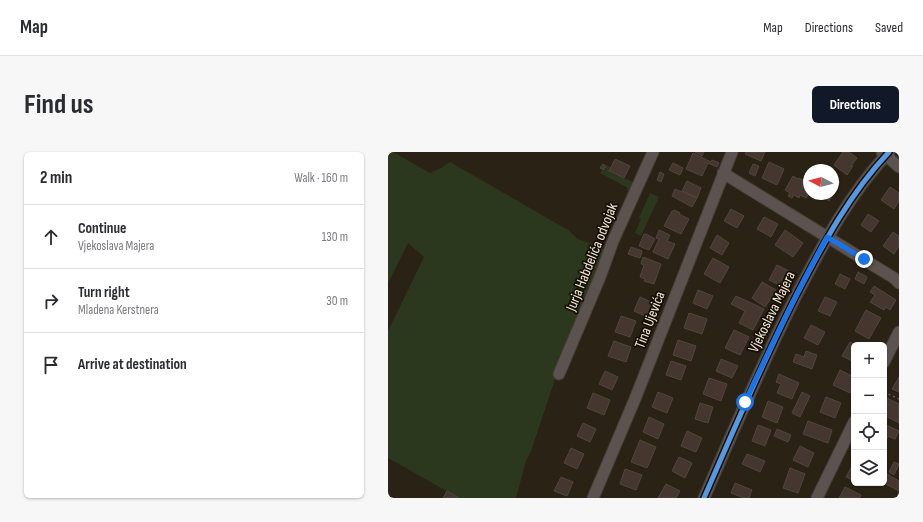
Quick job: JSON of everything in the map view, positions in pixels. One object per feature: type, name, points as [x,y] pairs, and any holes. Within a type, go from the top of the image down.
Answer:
[{"type":"street","name":"Jurja Habdelića odvojak","points":[[559,374],[600,277],[613,241],[653,152]]},
{"type":"street","name":"Tina Ujevića","points":[[593,498],[635,399],[732,152]]},
{"type":"street","points":[[886,153],[899,167]]},
{"type":"street","name":"Vjekoslava Majera","points":[[704,498],[766,357],[810,268],[845,208],[886,153]]},
{"type":"street","points":[[723,173],[899,282]]},
{"type":"street","points":[[887,356],[899,332]]},
{"type":"street","points":[[817,498],[851,428]]},
{"type":"path","points":[[887,394],[899,400]]},
{"type":"green space","points":[[388,152],[393,152],[430,173],[450,162],[568,230],[578,239],[606,249],[557,373],[531,451],[526,461],[516,498],[459,498],[388,458],[388,331],[424,257],[408,243],[388,283]]},
{"type":"green space","points":[[607,165],[610,167],[609,172],[635,183],[631,192],[627,190],[628,188],[600,173],[602,170],[605,171]]},
{"type":"green space","points":[[650,193],[659,197],[641,236],[635,233],[641,219],[639,218]]},
{"type":"building","points":[[695,152],[704,152],[702,156]]},
{"type":"building","points":[[746,152],[765,152],[761,161],[745,154]]},
{"type":"building","points":[[843,152],[849,152],[857,158],[847,175],[839,169],[839,164],[835,164]]},
{"type":"building","points":[[693,153],[711,162],[712,160],[719,163],[717,167],[708,163],[702,176],[686,169]]},
{"type":"building","points":[[615,159],[630,166],[624,178],[609,171]]},
{"type":"building","points":[[769,162],[784,169],[777,185],[762,178]]},
{"type":"building","points":[[673,163],[683,168],[680,175],[669,170]]},
{"type":"building","points":[[603,164],[606,166],[604,170],[600,168]]},
{"type":"building","points":[[753,164],[759,166],[755,176],[749,173]]},
{"type":"building","points":[[660,172],[664,174],[661,182],[657,180]]},
{"type":"building","points":[[793,176],[803,180],[803,196],[800,195],[799,198],[794,195],[792,198],[788,196],[790,193],[785,190]]},
{"type":"building","points":[[687,181],[701,188],[697,198],[682,191]]},
{"type":"building","points":[[890,187],[899,193],[899,201],[894,209],[881,200]]},
{"type":"building","points":[[675,189],[697,198],[692,207],[672,196]]},
{"type":"building","points":[[731,209],[744,216],[737,228],[724,221]]},
{"type":"building","points":[[674,210],[689,219],[681,234],[664,226]]},
{"type":"building","points":[[868,214],[879,221],[871,232],[861,225]]},
{"type":"building","points":[[764,217],[778,224],[771,237],[757,229]]},
{"type":"building","points":[[659,230],[670,235],[667,241],[675,244],[668,259],[653,252],[659,239],[656,238]]},
{"type":"building","points":[[785,230],[803,243],[793,257],[775,245]]},
{"type":"building","points":[[893,232],[899,236],[899,246],[894,254],[883,246]]},
{"type":"building","points":[[644,234],[655,239],[649,250],[639,246]]},
{"type":"building","points":[[717,235],[729,243],[722,255],[710,248]]},
{"type":"building","points":[[631,247],[642,251],[640,258],[628,254]]},
{"type":"building","points":[[643,257],[661,264],[654,284],[644,281],[645,279],[640,277],[644,265],[641,264]]},
{"type":"building","points":[[713,258],[729,267],[720,283],[704,274]]},
{"type":"building","points":[[777,265],[789,271],[781,286],[769,280]]},
{"type":"building","points":[[858,272],[867,277],[864,284],[855,279]]},
{"type":"building","points":[[840,274],[850,279],[845,289],[835,284]]},
{"type":"building","points":[[762,282],[776,290],[765,307],[752,298]]},
{"type":"building","points":[[874,286],[896,300],[890,310],[886,307],[884,310],[870,302],[875,295],[870,292]]},
{"type":"building","points":[[698,290],[713,296],[707,309],[693,303]]},
{"type":"building","points":[[736,296],[764,309],[753,330],[739,323],[745,311],[731,304]]},
{"type":"building","points":[[640,297],[653,303],[647,317],[634,311]]},
{"type":"building","points":[[825,297],[837,302],[830,316],[818,311]]},
{"type":"building","points":[[866,310],[881,318],[869,339],[855,331]]},
{"type":"building","points":[[689,313],[707,319],[702,334],[684,328]]},
{"type":"building","points":[[621,316],[636,321],[630,337],[615,332]]},
{"type":"building","points":[[811,325],[825,332],[818,345],[804,338]]},
{"type":"building","points":[[734,330],[749,337],[740,355],[725,348]]},
{"type":"building","points":[[678,340],[696,346],[691,361],[673,355]]},
{"type":"building","points":[[614,341],[631,347],[626,362],[608,356]]},
{"type":"building","points":[[850,342],[851,342],[851,360],[842,356]]},
{"type":"building","points":[[806,351],[817,355],[812,369],[793,362],[796,354],[804,357]]},
{"type":"building","points":[[721,359],[738,366],[732,378],[716,371]]},
{"type":"building","points":[[671,361],[686,366],[681,380],[666,375]]},
{"type":"building","points":[[840,370],[851,376],[850,393],[833,385]]},
{"type":"building","points":[[605,371],[618,377],[612,390],[599,384]]},
{"type":"building","points":[[779,374],[799,383],[792,399],[777,393],[781,384],[776,382]]},
{"type":"building","points":[[899,377],[899,392],[892,389]]},
{"type":"building","points":[[709,378],[727,384],[721,401],[703,394]]},
{"type":"building","points":[[658,392],[673,398],[667,413],[652,407]]},
{"type":"building","points":[[802,392],[810,396],[800,417],[792,413]]},
{"type":"building","points":[[593,393],[610,400],[604,415],[587,408]]},
{"type":"building","points":[[826,397],[841,403],[835,418],[820,412]]},
{"type":"building","points":[[887,398],[899,404],[899,423],[887,417]]},
{"type":"building","points":[[768,401],[783,407],[777,423],[762,417]]},
{"type":"building","points":[[700,403],[713,407],[708,423],[695,419]]},
{"type":"building","points":[[649,417],[664,424],[658,439],[643,432]]},
{"type":"building","points":[[808,421],[832,430],[828,443],[803,434]]},
{"type":"building","points":[[583,423],[596,429],[590,442],[577,436]]},
{"type":"building","points":[[758,425],[771,430],[765,446],[752,441]]},
{"type":"building","points":[[887,425],[899,431],[895,439],[888,436],[887,438]]},
{"type":"building","points":[[777,429],[791,435],[788,442],[774,436]]},
{"type":"building","points":[[687,431],[702,438],[696,452],[681,446]]},
{"type":"building","points":[[640,440],[656,447],[647,468],[631,462]]},
{"type":"building","points":[[800,446],[814,453],[808,467],[793,460]]},
{"type":"building","points":[[571,448],[584,454],[577,469],[564,463]]},
{"type":"building","points":[[747,454],[765,461],[760,472],[742,464]]},
{"type":"building","points":[[679,457],[692,463],[685,478],[672,471]]},
{"type":"building","points":[[894,462],[899,464],[894,475],[889,472]]},
{"type":"building","points":[[790,468],[805,474],[798,493],[783,488]]},
{"type":"building","points":[[851,468],[851,480],[846,477]]},
{"type":"building","points":[[625,469],[642,475],[636,490],[620,484]]},
{"type":"building","points":[[887,474],[899,481],[899,491],[887,485]]},
{"type":"building","points":[[561,477],[573,482],[567,496],[554,491]]},
{"type":"building","points":[[735,483],[752,490],[749,498],[744,498],[731,493]]},
{"type":"building","points":[[666,484],[680,491],[676,498],[658,498]]},
{"type":"building","points":[[845,487],[861,495],[860,498],[839,498]]},
{"type":"building","points":[[447,491],[459,498],[443,498]]},
{"type":"cycle path","points":[[704,498],[784,319],[807,275],[838,220],[862,184],[889,152]]},
{"type":"route","points":[[745,402],[788,311],[827,237],[864,259]]}]
